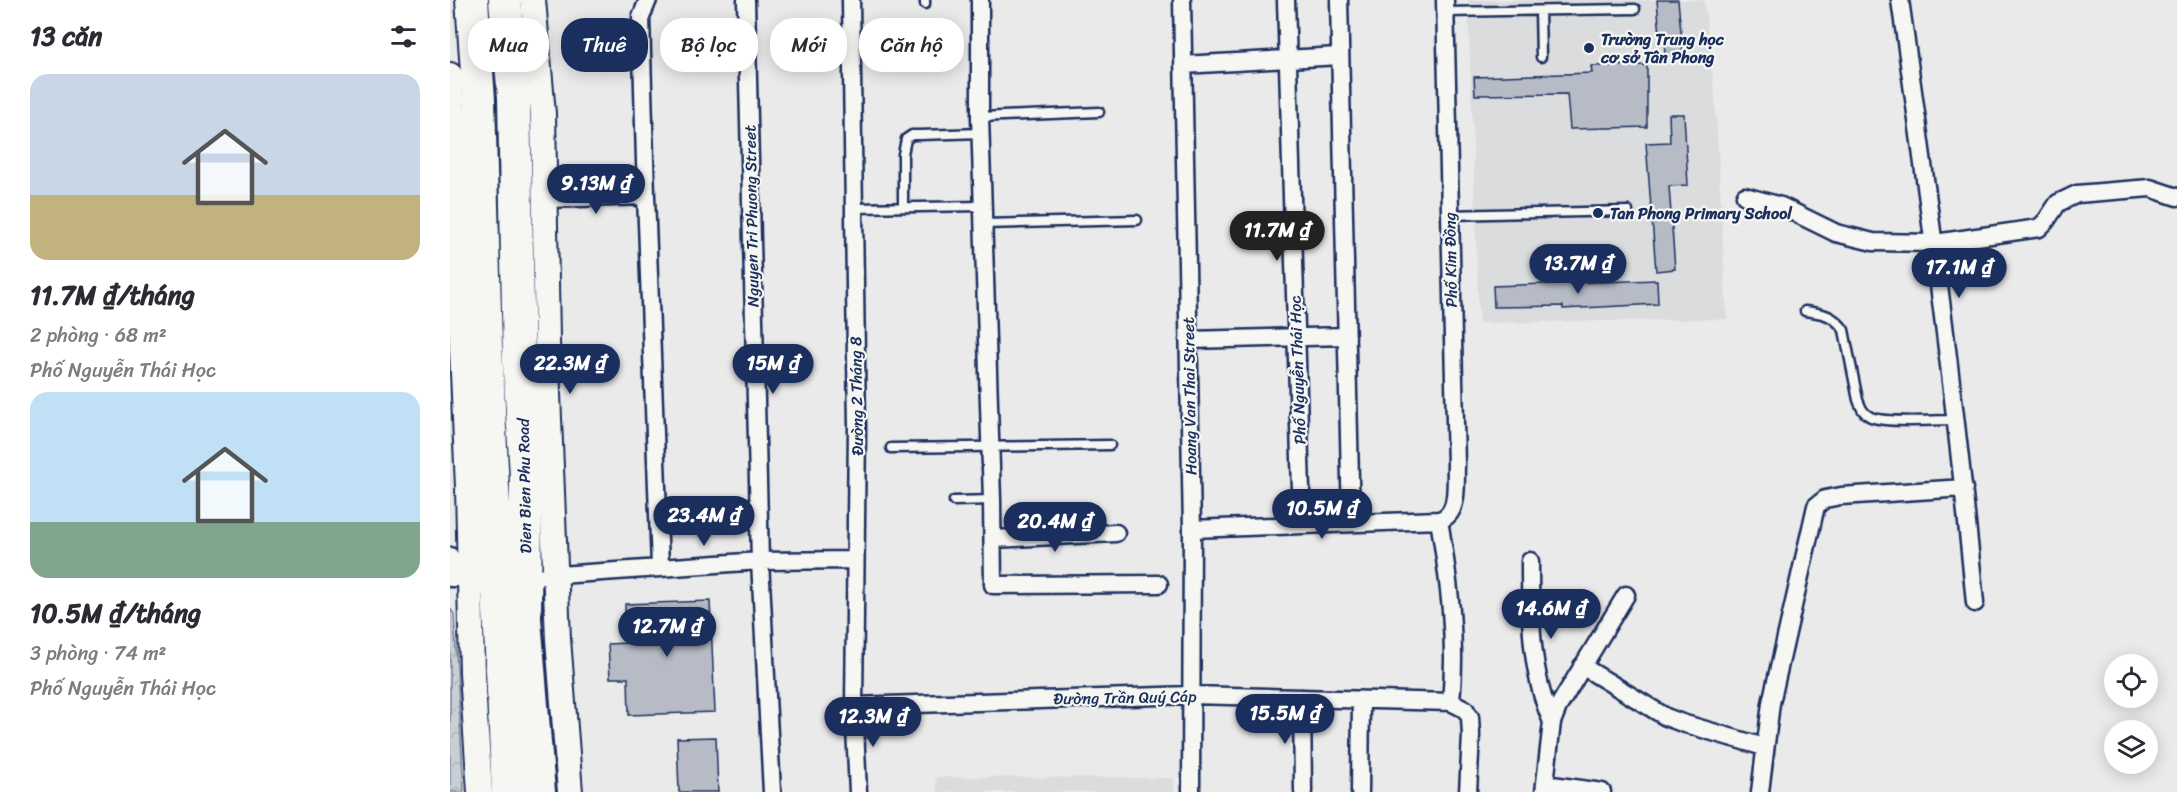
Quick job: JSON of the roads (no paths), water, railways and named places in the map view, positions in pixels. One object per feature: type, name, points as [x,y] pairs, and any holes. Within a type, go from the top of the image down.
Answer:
[{"type":"highway","name":"Dien Bien Phu Road","points":[[472,0],[479,100],[492,577],[508,792]]},
{"type":"highway","name":"Dien Bien Phu Road","points":[[505,0],[514,98],[519,363],[526,475],[492,577],[526,658],[539,792]]},
{"type":"street","name":"Dien Bien Phu Road","points":[[480,792],[472,673],[492,577],[549,394],[543,114],[533,0]]},
{"type":"street","points":[[648,0],[641,16],[660,566]]},
{"type":"street","name":"Nguyen Tri Phuong Street","points":[[746,0],[760,561],[772,792]]},
{"type":"street","name":"Đường 2 Tháng 8","points":[[851,0],[857,427],[854,706],[858,792]]},
{"type":"street","points":[[980,0],[983,224],[993,585],[1159,584]]},
{"type":"street","name":"Hoang Van Thai Street","points":[[1182,0],[1192,529],[1191,792]]},
{"type":"street","name":"Phố Nguyễn Thái Học","points":[[1287,0],[1302,523]]},
{"type":"street","points":[[1339,0],[1351,523]]},
{"type":"street","points":[[1900,0],[1935,243],[1975,603]]},
{"type":"street","name":"Phố Kim Đồng","points":[[1443,519],[1450,513],[1455,496],[1446,6]]},
{"type":"street","points":[[1184,65],[1339,56]]},
{"type":"street","name":"Dien Bien Phu Road","points":[[450,75],[492,577],[562,714],[570,792]]},
{"type":"street","points":[[1744,196],[1781,206],[1836,233],[1856,239],[1873,242],[1935,243],[2039,228],[2046,222],[2058,203],[2077,194],[2150,188],[2177,197]]},
{"type":"street","points":[[545,199],[646,196]]},
{"type":"street","points":[[1188,340],[1347,336]]},
{"type":"street","points":[[1760,792],[1771,703],[1816,506],[1825,499],[1841,496],[1964,488]]},
{"type":"street","points":[[1192,529],[1443,519],[1454,630],[1458,706],[1470,717],[1468,792]]},
{"type":"street","points":[[993,539],[1116,533]]},
{"type":"street","points":[[450,556],[492,577],[760,561],[855,560]]},
{"type":"street","points":[[1530,561],[1530,595],[1537,673],[1544,704],[1552,722]]},
{"type":"street","points":[[1602,792],[1544,788],[1552,722],[1566,691],[1626,595]]},
{"type":"street","points":[[1582,666],[1666,717],[1692,727],[1764,747]]},
{"type":"street","name":"Đường Trần Quý Cáp","points":[[854,706],[1191,695],[1361,700],[1458,706]]},
{"type":"street","points":[[1302,699],[1302,792]]},
{"type":"street","points":[[1360,792],[1361,700]]},
{"type":"lane","points":[[1446,6],[1540,11],[1635,9]]},
{"type":"lane","points":[[1540,11],[1541,57]]},
{"type":"lane","points":[[903,206],[903,154],[906,139],[912,135],[1099,112]]},
{"type":"lane","points":[[854,208],[983,206]]},
{"type":"lane","points":[[1449,215],[1628,211]]},
{"type":"lane","points":[[983,224],[1137,220]]},
{"type":"lane","points":[[1805,311],[1831,316],[1844,330],[1858,400],[1862,410],[1868,416],[1882,420],[1956,420]]},
{"type":"lane","points":[[891,448],[1110,445]]},
{"type":"lane","points":[[954,501],[992,500]]},
{"type":"place","name":"Trường Trung học cơ sở Tân Phong","points":[[1589,48]]},
{"type":"place","name":"Tan Phong Primary School","points":[[1598,213]]}]
